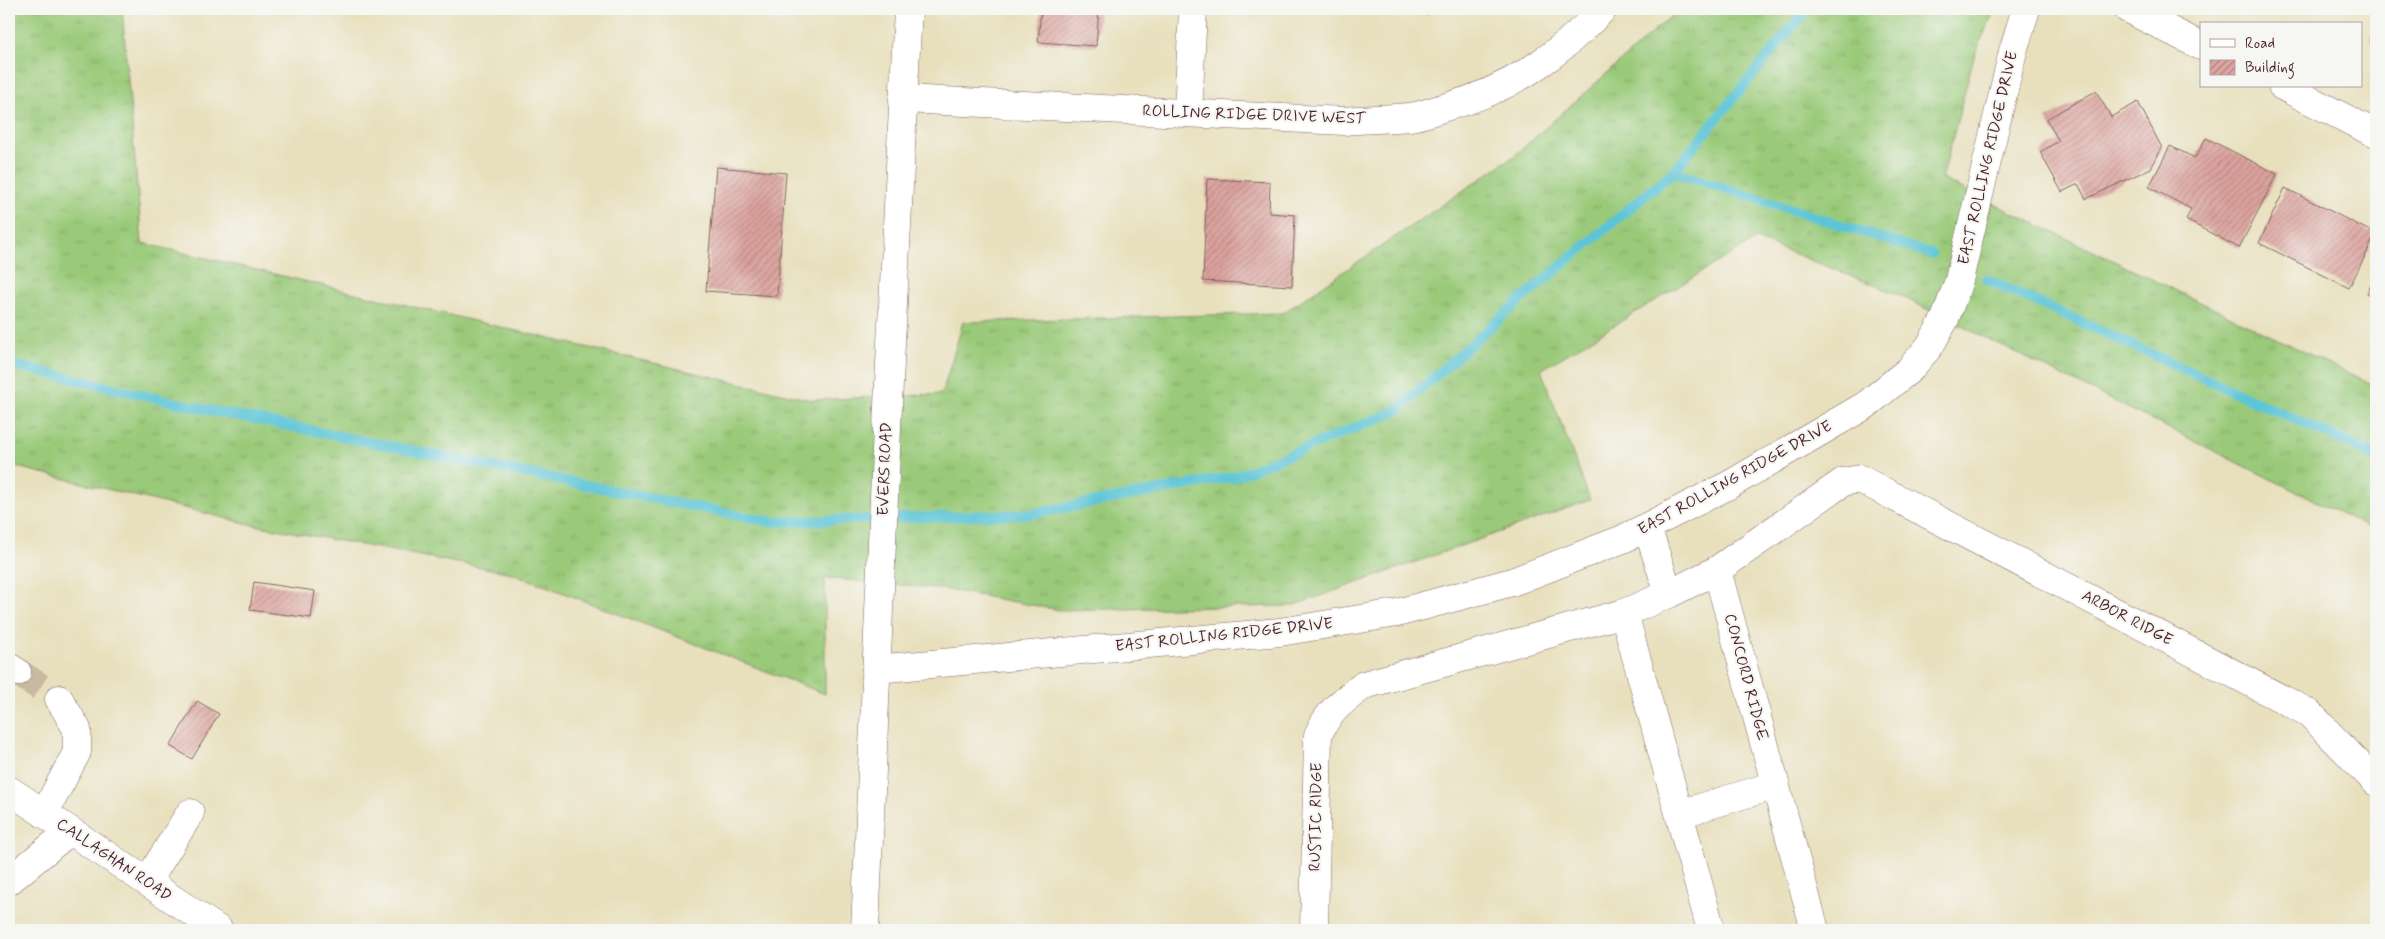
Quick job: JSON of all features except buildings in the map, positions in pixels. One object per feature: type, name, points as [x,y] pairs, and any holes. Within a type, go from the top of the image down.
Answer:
[{"type":"street","name":"EVERS ROAD","points":[[865,930],[889,383],[908,9]]},
{"type":"street","points":[[1188,113],[1193,9]]},
{"type":"street","name":"ROLLING RIDGE DRIVE WEST","points":[[903,99],[1344,121],[1411,117],[1476,99],[1506,86],[1535,69],[1562,49],[1603,9]]},
{"type":"street","name":"EAST ROLLING RIDGE DRIVE","points":[[876,668],[1280,632],[1397,613],[1512,582],[1623,539],[1729,485],[1866,405],[1909,370],[1929,347],[1945,319],[1959,280],[2013,51],[2026,9]]},
{"type":"street","points":[[2128,9],[2200,45]]},
{"type":"street","points":[[2286,88],[2376,134]]},
{"type":"street","name":"ARBOR RIDGE","points":[[1717,570],[1843,482],[1860,479],[2308,713],[2376,782]]},
{"type":"street","points":[[1647,527],[1668,594]]},
{"type":"street","points":[[1711,930],[1624,612],[1668,594],[1717,570]]},
{"type":"street","name":"CONCORD RIDGE","points":[[1717,570],[1815,930]]},
{"type":"street","name":"RUSTIC RIDGE","points":[[1314,930],[1318,735],[1323,722],[1333,708],[1364,685],[1624,612]]},
{"type":"street","points":[[44,814],[77,752],[77,730],[59,699]]},
{"type":"street","points":[[1680,814],[1776,785]]},
{"type":"street","name":"CALLAGHAN ROAD","points":[[9,790],[219,930]]},
{"type":"street","points":[[147,882],[190,813]]},
{"type":"street","points":[[9,881],[70,831]]},
{"type":"green space","points":[[9,9],[122,9],[142,243],[811,400],[942,394],[963,322],[1283,313],[1514,156],[1679,9],[1995,9],[1974,56],[1942,179],[2376,386],[2376,531],[1895,293],[1756,239],[1541,370],[1590,500],[1292,606],[1059,610],[944,589],[825,578],[825,694],[512,573],[249,524],[9,465]]},
{"type":"waterway","points":[[9,364],[208,410],[772,522],[1031,514],[1237,476],[1396,411],[1524,297],[1673,172],[1807,9]]},
{"type":"waterway","points":[[1673,172],[1932,254]]},
{"type":"waterway","points":[[1986,279],[2376,456]]},
{"type":"tunnel","points":[[17,672],[59,699]]}]
